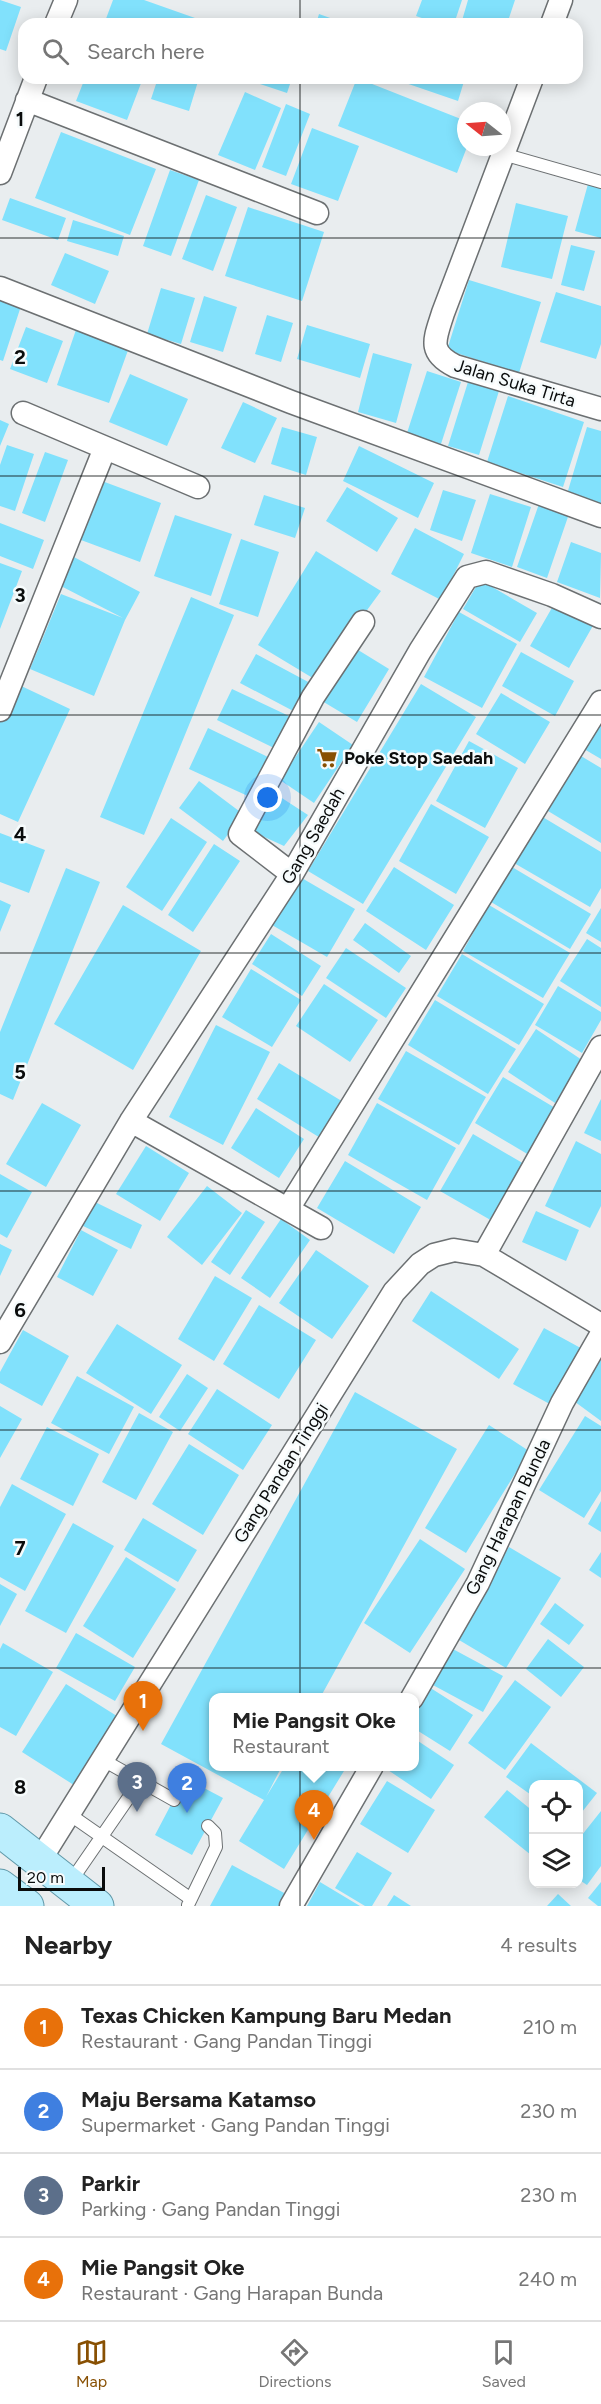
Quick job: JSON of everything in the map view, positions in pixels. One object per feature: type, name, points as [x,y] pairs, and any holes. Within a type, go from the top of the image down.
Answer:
[{"type":"main road","points":[[0,1830],[97,1906]]},
{"type":"main road","points":[[0,1886],[27,1906]]},
{"type":"street","points":[[58,18],[66,0]]},
{"type":"street","points":[[554,18],[561,0]]},
{"type":"street","points":[[0,173],[34,84]]},
{"type":"street","points":[[511,133],[530,84]]},
{"type":"street","points":[[27,100],[317,213]]},
{"type":"street","name":"Jalan Suka Tirta","points":[[502,156],[443,313],[435,342],[437,353],[442,360],[455,366],[601,409]]},
{"type":"street","points":[[0,288],[291,402],[601,516]]},
{"type":"street","points":[[23,412],[198,487]]},
{"type":"street","points":[[0,710],[105,448]]},
{"type":"street","name":"Gang Saedah","points":[[0,1342],[131,1121],[292,874],[420,651],[467,577],[486,572],[552,595],[601,617]]},
{"type":"street","points":[[292,874],[240,834],[313,697],[363,622]]},
{"type":"street","points":[[288,1209],[601,702]]},
{"type":"street","points":[[484,1255],[601,1047]]},
{"type":"street","points":[[131,1121],[321,1228]]},
{"type":"street","name":"Gang Pandan Tinggi","points":[[40,1860],[394,1292],[420,1264],[434,1255],[454,1250],[484,1255],[601,1325]]},
{"type":"street","name":"Gang Harapan Bunda","points":[[415,1693],[478,1583],[562,1403],[601,1335]]},
{"type":"street","points":[[291,1906],[370,1771]]},
{"type":"lane","points":[[510,156],[601,182]]},
{"type":"lane","points":[[103,1760],[174,1800]]},
{"type":"lane","points":[[69,1884],[103,1838],[140,1781]]},
{"type":"lane","points":[[69,1814],[190,1903],[216,1846],[215,1833],[208,1826]]},
{"type":"building","points":[[0,0],[21,7],[6,51],[0,49]]},
{"type":"building","points":[[113,0],[144,0],[195,18],[106,18]]},
{"type":"building","points":[[422,0],[462,0],[456,18],[416,16]]},
{"type":"building","points":[[468,0],[515,0],[509,18],[463,18]]},
{"type":"building","points":[[319,14],[330,18],[318,18]]},
{"type":"building","points":[[83,84],[141,84],[127,120],[76,101]]},
{"type":"building","points":[[156,84],[197,84],[189,111],[151,99]]},
{"type":"building","points":[[260,84],[290,84],[287,93]]},
{"type":"building","points":[[355,84],[372,84],[457,117],[457,156],[464,156],[457,173],[338,126]]},
{"type":"building","points":[[408,84],[463,84],[458,101]]},
{"type":"building","points":[[245,92],[281,108],[255,170],[218,155]]},
{"type":"building","points":[[286,104],[310,114],[286,176],[262,167]]},
{"type":"building","points":[[312,128],[359,146],[338,201],[291,184]]},
{"type":"building","points":[[61,132],[156,169],[130,235],[35,198]]},
{"type":"building","points":[[170,170],[199,180],[171,256],[143,246]]},
{"type":"building","points":[[588,184],[601,188],[601,238],[575,231]]},
{"type":"building","points":[[206,195],[237,207],[213,271],[182,259]]},
{"type":"building","points":[[10,198],[66,218],[58,240],[2,220]]},
{"type":"building","points":[[516,203],[568,216],[552,279],[501,267]]},
{"type":"building","points":[[248,207],[324,232],[302,301],[225,276]]},
{"type":"building","points":[[73,220],[124,236],[118,256],[67,241]]},
{"type":"building","points":[[571,245],[595,251],[584,291],[561,285]]},
{"type":"building","points":[[65,253],[109,271],[95,304],[51,285]]},
{"type":"building","points":[[469,280],[541,302],[519,373],[447,350]]},
{"type":"building","points":[[161,288],[195,298],[181,344],[147,334]]},
{"type":"building","points":[[556,292],[601,306],[601,344],[596,359],[540,342]]},
{"type":"building","points":[[204,296],[237,307],[223,352],[190,342]]},
{"type":"building","points":[[0,299],[21,306],[3,361],[0,360]]},
{"type":"building","points":[[267,315],[293,323],[281,362],[255,354]]},
{"type":"building","points":[[78,324],[131,342],[109,403],[57,385]]},
{"type":"building","points":[[307,325],[370,344],[360,378],[297,359]]},
{"type":"building","points":[[26,327],[63,341],[47,383],[10,369]]},
{"type":"building","points":[[373,353],[412,364],[396,423],[358,412]]},
{"type":"building","points":[[427,371],[461,382],[441,444],[407,433]]},
{"type":"building","points":[[130,374],[188,399],[167,446],[109,422]]},
{"type":"building","points":[[468,382],[499,391],[479,455],[448,446]]},
{"type":"building","points":[[508,396],[584,422],[563,487],[487,462]]},
{"type":"building","points":[[243,402],[277,418],[255,463],[221,448]]},
{"type":"building","points":[[0,420],[9,424],[0,446]]},
{"type":"building","points":[[282,427],[317,437],[306,475],[271,464]]},
{"type":"building","points":[[587,427],[601,431],[601,504],[567,494]]},
{"type":"building","points":[[7,445],[34,454],[15,511],[0,506],[0,465]]},
{"type":"building","points":[[359,446],[434,483],[418,518],[343,481]]},
{"type":"building","points":[[45,452],[68,460],[45,522],[22,513]]},
{"type":"building","points":[[102,481],[161,503],[140,562],[81,540]]},
{"type":"building","points":[[347,487],[398,518],[377,552],[326,521]]},
{"type":"building","points":[[443,490],[476,500],[462,541],[430,530]]},
{"type":"building","points":[[490,494],[531,507],[512,567],[471,553]]},
{"type":"building","points":[[264,495],[305,508],[295,538],[254,525]]},
{"type":"building","points":[[540,501],[570,511],[547,578],[517,567]]},
{"type":"building","points":[[175,515],[232,534],[211,596],[154,576]]},
{"type":"building","points":[[0,523],[44,540],[33,569],[0,556]]},
{"type":"building","points":[[415,528],[464,554],[441,600],[391,574]]},
{"type":"building","points":[[241,539],[279,552],[258,617],[219,604]]},
{"type":"building","points":[[571,542],[601,553],[600,598],[557,582]]},
{"type":"building","points":[[316,551],[381,591],[316,680],[258,645]]},
{"type":"building","points":[[72,556],[140,592],[125,620],[94,696],[30,669],[61,594],[123,618],[57,584]]},
{"type":"building","points":[[0,563],[22,571],[0,629]]},
{"type":"building","points":[[480,580],[537,613],[520,642],[463,609]]},
{"type":"building","points":[[191,597],[234,615],[144,835],[100,817]]},
{"type":"building","points":[[557,599],[595,622],[569,668],[530,646]]},
{"type":"building","points":[[459,612],[517,644],[482,708],[424,677]]},
{"type":"building","points":[[350,645],[389,669],[357,722],[317,698]]},
{"type":"building","points":[[521,652],[574,681],[555,716],[502,686]]},
{"type":"building","points":[[256,654],[312,684],[297,713],[240,683]]},
{"type":"building","points":[[17,684],[70,709],[18,822],[0,814],[0,721]]},
{"type":"building","points":[[421,684],[476,717],[363,904],[308,871]]},
{"type":"building","points":[[232,689],[289,716],[274,748],[217,720]]},
{"type":"building","points":[[501,693],[550,722],[525,764],[476,734]]},
{"type":"building","points":[[601,720],[601,759],[584,749]]},
{"type":"building","points":[[319,722],[353,745],[314,803],[280,780]]},
{"type":"building","points":[[208,728],[268,757],[250,797],[189,769]]},
{"type":"building","points":[[469,741],[518,768],[485,828],[436,801]]},
{"type":"building","points":[[581,756],[601,768],[601,843],[548,811]]},
{"type":"building","points":[[199,781],[243,814],[223,841],[179,808]]},
{"type":"building","points":[[268,789],[308,815],[284,846],[247,829]]},
{"type":"building","points":[[431,804],[489,837],[456,894],[399,861]]},
{"type":"building","points":[[541,816],[601,852],[601,888],[590,907],[514,863]]},
{"type":"building","points":[[171,818],[207,842],[162,911],[126,887]]},
{"type":"building","points":[[0,833],[45,850],[29,893],[0,882]]},
{"type":"building","points":[[214,844],[240,861],[193,932],[168,915]]},
{"type":"building","points":[[394,867],[454,905],[426,950],[366,911]]},
{"type":"building","points":[[512,867],[591,914],[570,949],[491,902]]},
{"type":"building","points":[[66,868],[100,882],[13,1100],[0,1094],[0,1032]]},
{"type":"building","points":[[300,877],[355,909],[327,957],[272,925]]},
{"type":"building","points":[[0,900],[11,905],[0,932]]},
{"type":"building","points":[[123,905],[201,951],[133,1070],[54,1024]]},
{"type":"building","points":[[489,905],[570,953],[543,998],[463,951]]},
{"type":"building","points":[[601,908],[601,942],[586,933]]},
{"type":"building","points":[[365,923],[411,956],[399,973],[353,940]]},
{"type":"building","points":[[271,934],[321,966],[302,996],[252,964]]},
{"type":"building","points":[[587,939],[601,948],[601,1007],[560,981]]},
{"type":"building","points":[[346,948],[406,988],[386,1018],[326,978]]},
{"type":"building","points":[[462,954],[544,1004],[519,1045],[437,996]]},
{"type":"building","points":[[251,969],[301,1000],[272,1047],[222,1017]]},
{"type":"building","points":[[324,984],[378,1020],[350,1062],[296,1026]]},
{"type":"building","points":[[558,986],[601,1012],[601,1020],[582,1053],[535,1025]]},
{"type":"building","points":[[435,1000],[516,1049],[488,1094],[408,1045]]},
{"type":"building","points":[[216,1025],[270,1052],[223,1145],[169,1117]]},
{"type":"building","points":[[536,1029],[582,1060],[555,1103],[508,1072]]},
{"type":"building","points":[[406,1051],[486,1097],[459,1145],[378,1099]]},
{"type":"building","points":[[279,1063],[345,1103],[322,1139],[257,1099]]},
{"type":"building","points":[[503,1077],[557,1109],[529,1155],[475,1123]]},
{"type":"building","points":[[601,1099],[601,1141],[584,1133]]},
{"type":"building","points":[[42,1103],[81,1125],[46,1187],[6,1164]]},
{"type":"building","points":[[377,1103],[456,1148],[427,1200],[348,1155]]},
{"type":"building","points":[[256,1108],[304,1139],[279,1178],[231,1148]]},
{"type":"building","points":[[473,1134],[526,1165],[494,1222],[440,1191]]},
{"type":"building","points":[[576,1141],[601,1154],[601,1206],[590,1228],[545,1206]]},
{"type":"building","points":[[146,1146],[189,1173],[160,1221],[116,1194]]},
{"type":"building","points":[[345,1161],[421,1207],[394,1254],[317,1208]]},
{"type":"building","points":[[0,1174],[32,1192],[7,1238],[0,1234]]},
{"type":"building","points":[[207,1186],[242,1213],[202,1265],[167,1237]]},
{"type":"building","points":[[93,1201],[142,1225],[131,1249],[81,1225]]},
{"type":"building","points":[[246,1210],[265,1222],[230,1275],[211,1262]]},
{"type":"building","points":[[536,1211],[579,1230],[566,1261],[522,1242]]},
{"type":"building","points":[[281,1219],[310,1240],[270,1298],[241,1278]]},
{"type":"building","points":[[81,1230],[118,1250],[93,1296],[57,1277]]},
{"type":"building","points":[[0,1244],[12,1250],[0,1276]]},
{"type":"building","points":[[316,1250],[369,1286],[332,1339],[279,1303]]},
{"type":"building","points":[[215,1276],[252,1298],[214,1361],[178,1339]]},
{"type":"building","points":[[431,1291],[519,1349],[499,1379],[412,1321]]},
{"type":"building","points":[[259,1305],[316,1340],[279,1399],[223,1364]]},
{"type":"building","points":[[117,1324],[182,1365],[151,1414],[86,1373]]},
{"type":"building","points":[[544,1328],[588,1352],[557,1408],[513,1384]]},
{"type":"building","points":[[23,1330],[69,1356],[42,1406],[0,1383],[0,1372]]},
{"type":"building","points":[[601,1350],[601,1421],[567,1396]]},
{"type":"building","points":[[187,1374],[208,1388],[180,1431],[159,1417]]},
{"type":"building","points":[[77,1376],[134,1407],[109,1454],[51,1423]]},
{"type":"building","points":[[217,1389],[272,1425],[243,1470],[188,1434]]},
{"type":"building","points":[[355,1392],[457,1449],[323,1693],[209,1693],[209,1770],[161,1744]]},
{"type":"building","points":[[0,1406],[22,1419],[0,1458]]},
{"type":"building","points":[[139,1413],[173,1432],[136,1500],[102,1482]]},
{"type":"building","points":[[585,1416],[601,1426],[601,1491],[584,1518],[539,1490]]},
{"type":"building","points":[[489,1425],[529,1451],[466,1553],[425,1528]]},
{"type":"building","points":[[47,1427],[99,1454],[73,1506],[20,1479]]},
{"type":"building","points":[[189,1444],[239,1475],[203,1535],[152,1504]]},
{"type":"building","points":[[12,1484],[66,1514],[25,1591],[0,1577],[0,1507]]},
{"type":"building","points":[[601,1501],[601,1532],[588,1524]]},
{"type":"building","points":[[143,1518],[197,1550],[178,1582],[124,1550]]},
{"type":"building","points":[[73,1523],[114,1546],[66,1633],[25,1611]]},
{"type":"building","points":[[420,1539],[465,1569],[410,1653],[364,1623]]},
{"type":"building","points":[[509,1547],[561,1578],[506,1668],[454,1637]]},
{"type":"building","points":[[601,1552],[601,1578],[589,1570]]},
{"type":"building","points":[[126,1557],[176,1589],[133,1658],[83,1626]]},
{"type":"building","points":[[0,1584],[17,1594],[0,1626]]},
{"type":"building","points":[[555,1603],[584,1625],[569,1645],[540,1624]]},
{"type":"building","points":[[76,1633],[135,1667],[115,1701],[56,1668]]},
{"type":"building","points":[[548,1639],[584,1667],[561,1697],[526,1669]]},
{"type":"building","points":[[3,1643],[53,1672],[16,1736],[0,1727],[0,1649]]},
{"type":"building","points":[[451,1648],[503,1676],[483,1712],[431,1684]]},
{"type":"building","points":[[515,1680],[551,1707],[505,1770],[468,1743]]},
{"type":"building","points":[[66,1684],[120,1718],[77,1787],[22,1752]]},
{"type":"building","points":[[429,1687],[473,1715],[450,1751],[419,1732],[419,1703]]},
{"type":"building","points":[[419,1742],[454,1765],[431,1799],[389,1771],[419,1771]]},
{"type":"building","points":[[531,1743],[580,1780],[529,1780],[529,1793],[506,1777]]},
{"type":"building","points":[[211,1771],[279,1771],[266,1797],[282,1771],[344,1771],[284,1869],[239,1841],[264,1800]]},
{"type":"building","points":[[185,1778],[223,1798],[192,1855],[155,1835]]},
{"type":"building","points":[[387,1781],[435,1810],[408,1853],[360,1824]]},
{"type":"building","points":[[583,1782],[597,1793],[583,1811]]},
{"type":"building","points":[[507,1790],[529,1808],[529,1853],[484,1817]]},
{"type":"building","points":[[601,1811],[601,1866],[587,1885],[583,1882],[583,1834]]},
{"type":"building","points":[[357,1852],[392,1873],[372,1906],[365,1906],[335,1888]]},
{"type":"building","points":[[232,1865],[286,1894],[279,1906],[210,1906]]},
{"type":"building","points":[[320,1882],[360,1906],[307,1906]]},
{"type":"building","points":[[601,1882],[601,1906],[598,1906],[588,1898]]},
{"type":"building","points":[[558,1894],[571,1906],[547,1906]]},
{"type":"building","points":[[394,1895],[411,1906],[387,1906]]},
{"type":"place","name":"Poke Stop Saedah","points":[[327,758]]},
{"type":"place","name":"Texas Chicken Kampung Baru Medan","points":[[143,1731]]},
{"type":"place","name":"Parkir","points":[[137,1812]]},
{"type":"place","name":"Maju Bersama Katamso","points":[[187,1813]]},
{"type":"place","name":"Mie Pangsit Oke","points":[[314,1840]]}]
